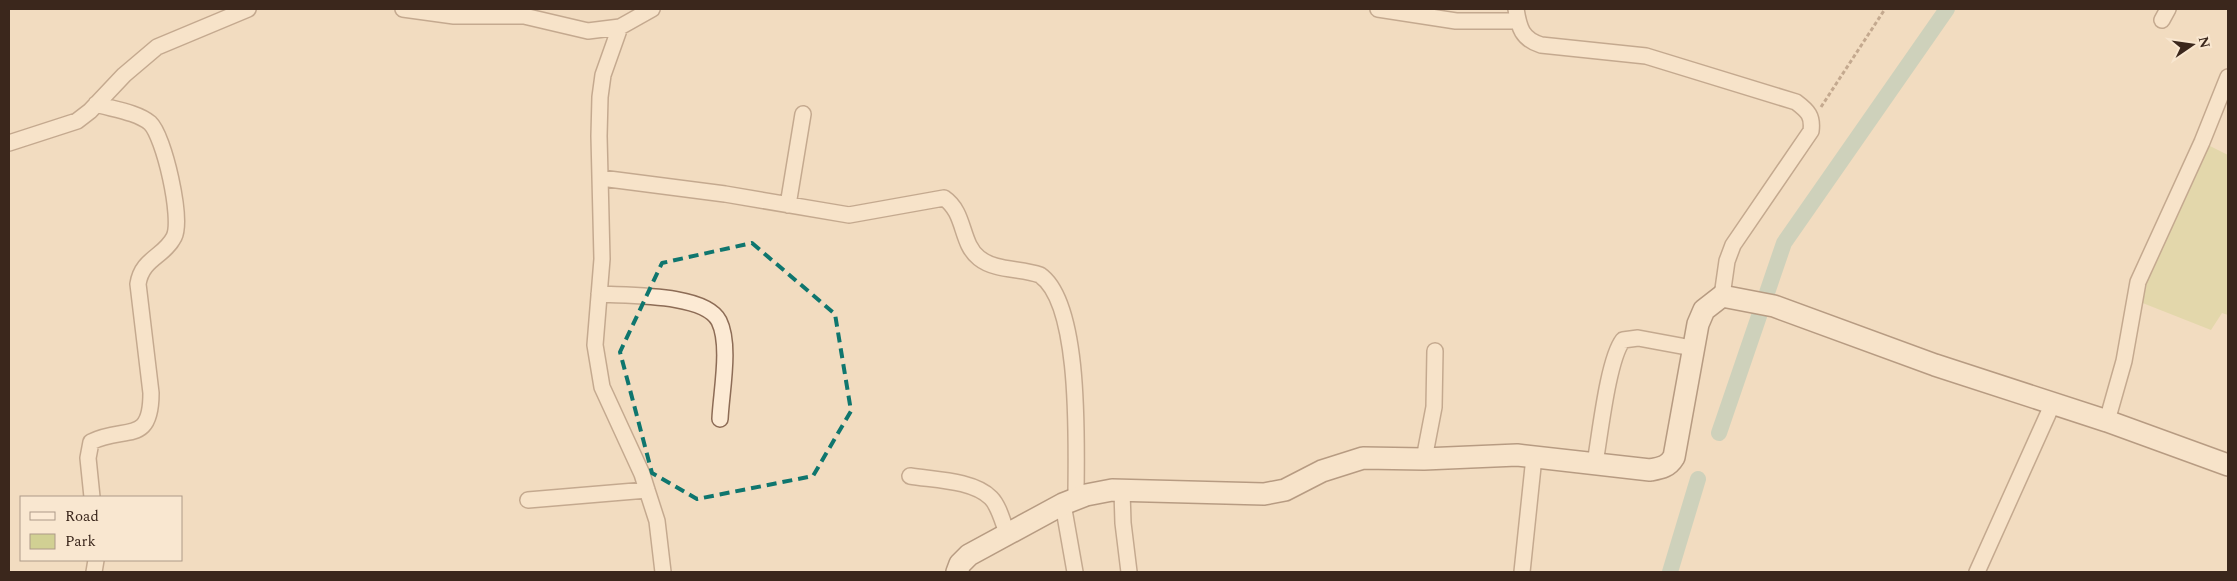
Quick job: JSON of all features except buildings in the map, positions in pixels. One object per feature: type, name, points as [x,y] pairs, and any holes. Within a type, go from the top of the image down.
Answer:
[{"type":"street","points":[[9,143],[77,121],[124,75],[157,47],[248,9]]},
{"type":"street","points":[[403,9],[454,16],[524,16],[588,31],[620,27],[652,9]]},
{"type":"street","points":[[1378,9],[1456,21],[1517,15],[1522,33],[1531,42],[1541,45],[1646,56],[1796,102],[1808,110],[1812,120],[1811,131],[1733,245],[1728,260],[1729,296]]},
{"type":"street","points":[[620,27],[604,76],[600,97],[602,259],[595,345],[602,387],[631,448],[657,521],[663,572]]},
{"type":"street","points":[[2107,421],[2124,361],[2138,282],[2223,106],[2228,77]]},
{"type":"street","points":[[92,496],[88,458],[91,442],[143,427],[151,411],[151,393],[138,284],[139,276],[144,266],[173,239],[177,220],[176,205],[157,133],[143,119],[96,104]]},
{"type":"street","points":[[788,205],[803,114]]},
{"type":"street","points":[[601,178],[725,194],[849,215],[944,198],[957,210],[973,250],[979,258],[990,264],[1030,271],[1046,279],[1058,299],[1069,342],[1076,433],[1069,501],[1075,572]]},
{"type":"street","points":[[599,294],[673,298],[700,306],[713,314],[718,320],[724,345],[720,419]]},
{"type":"street","points":[[957,572],[960,564],[969,555],[1007,533],[1069,501],[1112,490],[1264,494],[1285,490],[1322,471],[1363,458],[1424,459],[1517,455],[1650,470],[1670,464],[1674,457],[1692,348],[1698,324],[1704,310],[1729,296],[1774,306],[1935,365],[2107,421],[2228,465]]},
{"type":"street","points":[[1594,463],[1613,363],[1618,346],[1623,340],[1638,338],[1692,348]]},
{"type":"street","points":[[1424,459],[1434,407],[1435,351]]},
{"type":"street","points":[[1978,572],[2053,403]]},
{"type":"street","points":[[1522,572],[1534,457]]},
{"type":"street","points":[[910,476],[961,485],[983,492],[995,504],[1007,533]]},
{"type":"street","points":[[528,500],[647,490]]},
{"type":"street","points":[[1122,491],[1124,539],[1129,572]]},
{"type":"path","points":[[1812,120],[1885,9]]},
{"type":"highlighted area","points":[[752,243],[835,314],[851,411],[813,476],[697,499],[652,473],[620,352],[662,263]]},
{"type":"green space","points":[[2202,142],[2228,155],[2228,315],[2222,313],[2211,330],[2135,300]]},
{"type":"waterway","points":[[1719,433],[1784,243],[1947,9]]},
{"type":"waterway","points":[[1670,572],[1698,479]]}]
